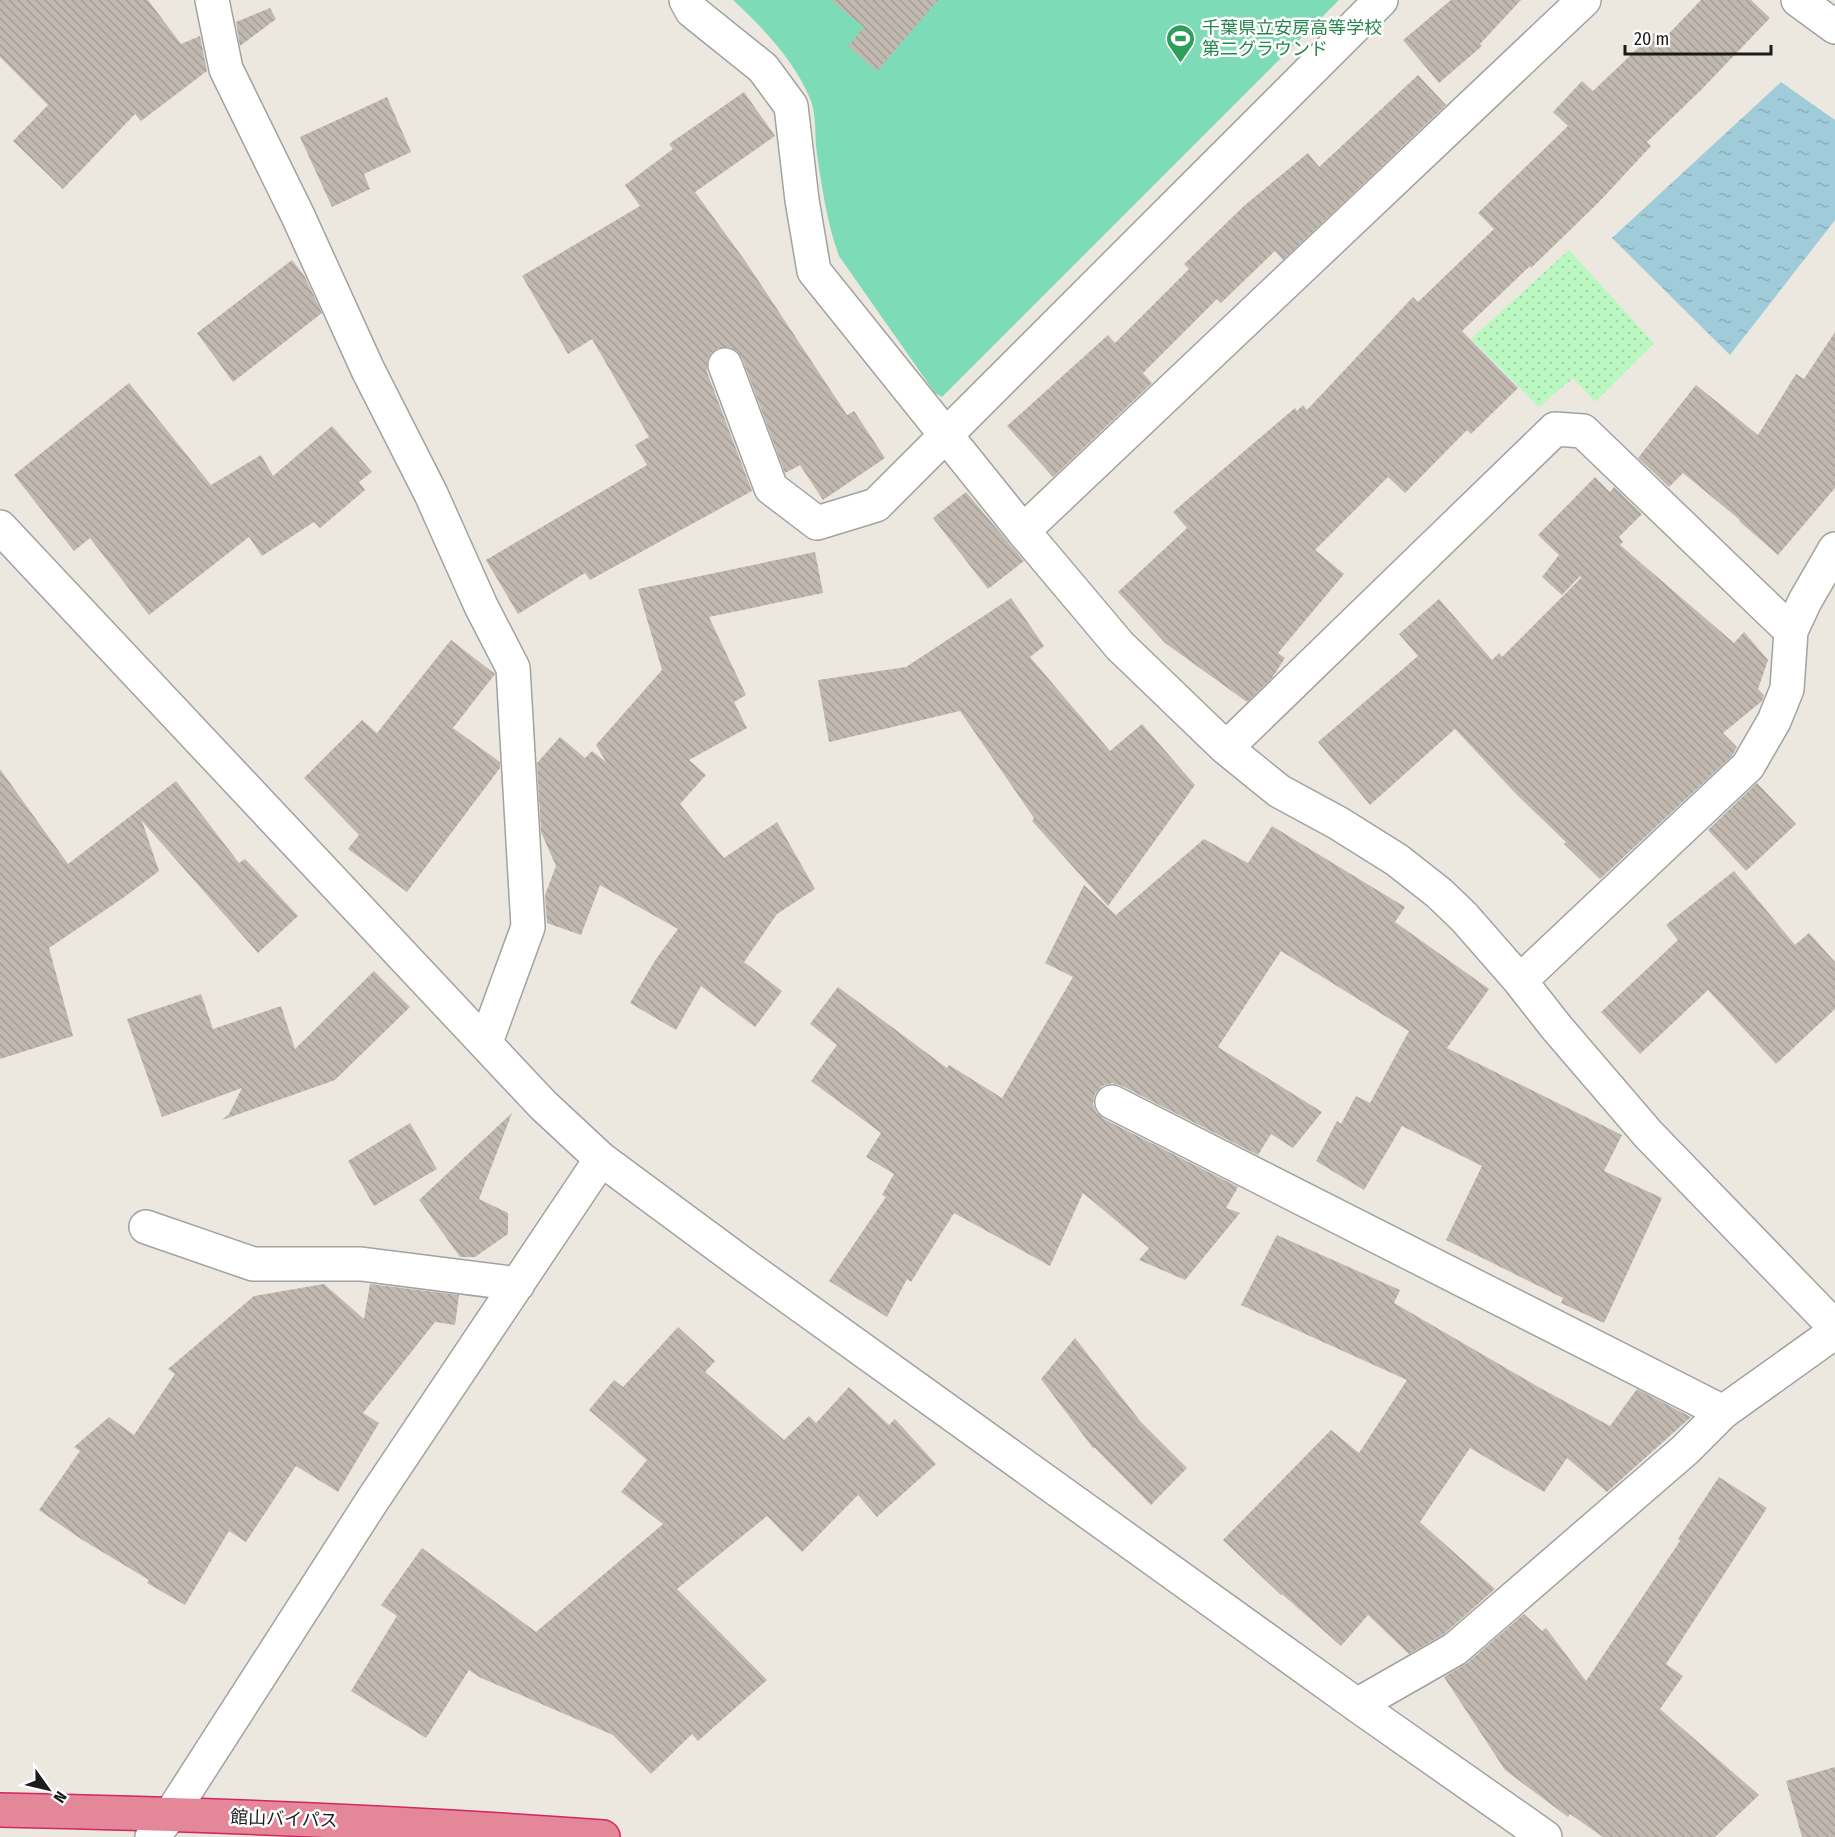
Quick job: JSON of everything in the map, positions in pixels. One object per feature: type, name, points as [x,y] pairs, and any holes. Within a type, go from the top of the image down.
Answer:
[{"type":"highway","name":"館山バイパス","points":[[0,1810],[162,1826],[469,1827],[603,1837]]},
{"type":"street","points":[[212,0],[226,69],[298,216],[368,370],[431,494],[481,606],[513,668],[528,927],[486,1042]]},
{"type":"street","points":[[725,365],[771,488],[817,523],[876,505],[1381,0]]},
{"type":"street","points":[[1023,531],[1584,0]]},
{"type":"street","points":[[1798,0],[1835,27]]},
{"type":"street","points":[[689,6],[763,68],[791,106],[802,200],[814,272],[1023,531],[1120,646],[1226,748],[1279,791],[1338,823],[1397,860],[1439,893],[1464,917],[1520,981],[1648,1134],[1835,1327]]},
{"type":"street","points":[[1226,748],[1555,429],[1583,431],[1791,631]]},
{"type":"street","points":[[0,527],[543,1105],[601,1159],[743,1264],[1357,1705],[1545,1837]]},
{"type":"street","points":[[1520,981],[1748,766],[1774,721],[1787,689],[1791,631],[1805,601],[1835,549]]},
{"type":"street","points":[[1112,1102],[1723,1412]]},
{"type":"street","points":[[162,1826],[372,1501],[601,1159]]},
{"type":"street","points":[[146,1227],[253,1264],[361,1264],[518,1284]]},
{"type":"street","points":[[1357,1705],[1455,1649],[1685,1450],[1723,1412],[1835,1332]]},
{"type":"green space","points":[[733,0],[1339,0],[942,397],[935,393],[839,256],[822,188],[816,147],[815,118],[811,101],[787,59],[767,34]]},
{"type":"green space","points":[[1569,250],[1654,343],[1595,402],[1573,378],[1539,407],[1471,339]]},
{"type":"water","points":[[1781,82],[1835,120],[1835,220],[1730,355],[1612,238]]},
{"type":"building","points":[[0,0],[148,0],[181,44],[200,36],[207,71],[141,121],[135,114],[63,189],[13,141],[48,105],[0,57]]},
{"type":"building","points":[[831,0],[938,0],[877,71],[848,46],[864,27]]},
{"type":"building","points":[[1451,0],[1521,0],[1480,44],[1482,46],[1439,83],[1403,40]]},
{"type":"building","points":[[1701,0],[1751,0],[1770,18],[1647,142],[1651,146],[1599,202],[1462,331],[1518,388],[1471,434],[1467,430],[1405,493],[1388,477],[1315,550],[1344,574],[1278,653],[1285,658],[1272,678],[1247,702],[1165,643],[1118,592],[1187,528],[1173,512],[1295,408],[1297,411],[1303,405],[1307,410],[1413,297],[1418,302],[1494,229],[1478,213],[1568,126],[1553,112],[1582,81],[1593,91],[1654,33],[1662,41]]},
{"type":"building","points":[[270,8],[276,19],[240,46],[236,22]]},
{"type":"building","points":[[1418,75],[1446,105],[1283,260],[1275,251],[1221,303],[1217,299],[1143,373],[1152,383],[1053,477],[1007,426],[1108,335],[1115,343],[1189,269],[1184,264],[1245,205],[1308,153],[1319,167]]},
{"type":"building","points":[[744,92],[775,136],[695,192],[746,262],[847,415],[854,411],[885,458],[823,500],[800,465],[785,473],[742,358],[737,351],[729,347],[718,348],[711,353],[707,361],[707,372],[752,491],[590,580],[585,573],[518,614],[486,560],[647,465],[635,445],[649,437],[592,339],[568,354],[522,276],[640,206],[625,185],[673,149],[669,144]]},
{"type":"building","points":[[387,97],[411,152],[364,174],[370,189],[332,207],[300,137]]},
{"type":"building","points":[[292,260],[305,277],[322,313],[233,382],[197,333]]},
{"type":"building","points":[[1835,332],[1835,488],[1778,555],[1683,473],[1669,487],[1638,458],[1696,385],[1758,435],[1796,374],[1804,379]]},
{"type":"building","points":[[129,383],[211,485],[261,455],[273,476],[332,426],[372,472],[359,482],[365,490],[320,528],[314,522],[262,556],[249,537],[149,615],[90,538],[74,551],[14,475]]},
{"type":"building","points":[[1595,477],[1610,492],[1614,487],[1642,514],[1619,537],[1623,542],[1620,545],[1734,643],[1744,632],[1768,660],[1758,689],[1764,695],[1762,701],[1723,733],[1737,747],[1732,756],[1600,879],[1455,729],[1370,805],[1318,742],[1418,656],[1399,634],[1439,599],[1492,660],[1499,653],[1502,657],[1581,578],[1580,576],[1562,595],[1542,577],[1559,555],[1538,535]]},
{"type":"building","points":[[966,492],[1024,561],[988,589],[933,518]]},
{"type":"building","points":[[815,552],[823,593],[709,617],[746,695],[734,702],[747,728],[689,760],[706,775],[680,804],[724,858],[777,822],[815,889],[777,914],[744,962],[782,991],[755,1027],[701,986],[676,1030],[630,1003],[656,959],[678,929],[600,885],[581,935],[547,923],[545,895],[556,866],[541,832],[537,763],[560,737],[585,758],[592,751],[606,762],[596,745],[662,670],[638,589]]},
{"type":"building","points":[[1011,598],[1044,646],[1030,657],[1110,751],[1142,724],[1195,785],[1108,906],[1032,821],[1034,818],[960,711],[829,742],[818,680],[906,667]]},
{"type":"building","points":[[451,640],[495,674],[453,728],[500,762],[500,768],[407,892],[348,849],[359,835],[304,778],[362,720],[377,733]]},
{"type":"building","points":[[0,769],[68,864],[176,781],[239,863],[245,859],[298,916],[258,953],[142,821],[159,871],[49,948],[73,1036],[0,1059]]},
{"type":"building","points":[[1757,783],[1796,824],[1746,871],[1708,830]]},
{"type":"building","points":[[1272,826],[1405,907],[1395,922],[1489,989],[1447,1048],[1622,1135],[1604,1171],[1662,1198],[1604,1323],[1561,1303],[1563,1298],[1446,1240],[1482,1166],[1402,1126],[1364,1190],[1316,1161],[1337,1121],[1341,1124],[1356,1096],[1370,1103],[1409,1031],[1281,951],[1218,1047],[1322,1112],[1293,1148],[1271,1134],[1258,1155],[1120,1085],[1112,1083],[1102,1086],[1095,1094],[1093,1104],[1096,1112],[1104,1119],[1238,1187],[1226,1208],[1240,1213],[1185,1280],[1139,1260],[1149,1248],[1083,1193],[1050,1266],[954,1213],[911,1282],[907,1279],[887,1317],[829,1281],[886,1197],[882,1195],[894,1174],[866,1157],[881,1133],[811,1081],[837,1045],[810,1024],[838,987],[947,1068],[949,1065],[1002,1098],[1073,977],[1045,963],[1084,885],[1116,915],[1204,839],[1248,863]]},
{"type":"building","points":[[1734,871],[1795,945],[1809,933],[1835,962],[1835,1009],[1776,1064],[1708,990],[1640,1054],[1601,1012],[1678,940],[1666,925]]},
{"type":"building","points":[[374,971],[410,1007],[335,1080],[222,1120],[229,1114],[242,1088],[162,1117],[127,1019],[201,994],[213,1029],[281,1006],[295,1049]]},
{"type":"building","points":[[512,1113],[479,1199],[508,1213],[508,1234],[475,1257],[460,1257],[419,1200]]},
{"type":"building","points":[[410,1123],[437,1169],[374,1206],[348,1161]]},
{"type":"building","points":[[1277,1235],[1400,1290],[1394,1303],[1610,1426],[1637,1389],[1691,1417],[1607,1492],[1567,1458],[1544,1492],[1470,1448],[1420,1522],[1495,1589],[1444,1634],[1409,1654],[1368,1615],[1341,1646],[1281,1595],[1223,1540],[1331,1430],[1359,1453],[1407,1380],[1241,1305]]},
{"type":"building","points":[[324,1284],[364,1319],[370,1284],[459,1295],[455,1325],[435,1322],[363,1413],[379,1423],[338,1492],[296,1466],[246,1542],[229,1531],[185,1605],[147,1583],[149,1580],[81,1539],[39,1510],[80,1451],[74,1447],[109,1417],[134,1435],[175,1374],[168,1369],[254,1296]]},
{"type":"building","points":[[678,1327],[715,1361],[705,1372],[784,1440],[809,1416],[816,1423],[849,1387],[889,1425],[895,1419],[936,1464],[877,1517],[858,1495],[802,1552],[767,1516],[677,1589],[767,1680],[698,1741],[692,1734],[651,1774],[613,1735],[479,1677],[469,1670],[426,1738],[351,1691],[397,1616],[381,1605],[422,1548],[536,1632],[663,1524],[621,1492],[647,1460],[589,1410],[614,1380],[623,1387]]},
{"type":"building","points":[[1075,1338],[1141,1422],[1187,1468],[1151,1505],[1093,1448],[1041,1379]]},
{"type":"building","points":[[1719,1477],[1767,1508],[1666,1664],[1683,1676],[1660,1709],[1759,1795],[1715,1837],[1603,1837],[1570,1814],[1568,1817],[1505,1770],[1444,1677],[1467,1663],[1524,1614],[1542,1631],[1546,1628],[1586,1681],[1680,1541],[1678,1539]]},
{"type":"building","points":[[1835,1767],[1835,1837],[1802,1837],[1786,1781]]},
{"type":"place","name":"千葉県立安房高等学校 第二グラウンド","points":[[1181,64]]}]
